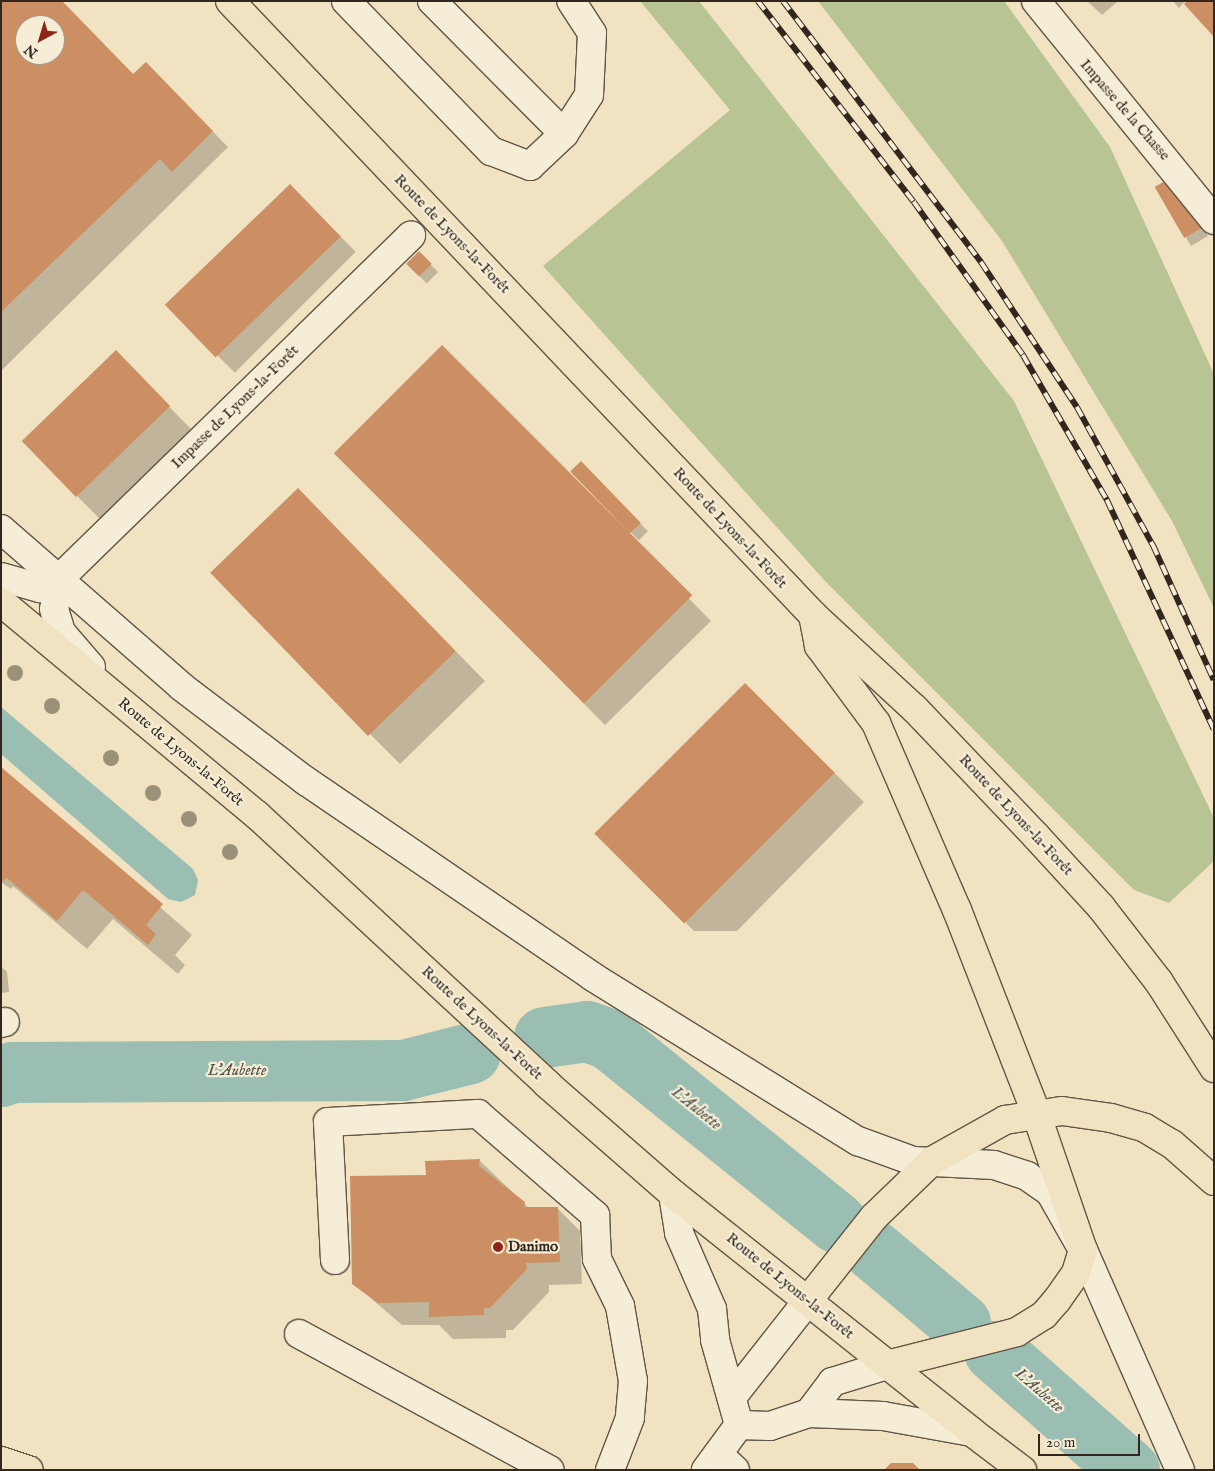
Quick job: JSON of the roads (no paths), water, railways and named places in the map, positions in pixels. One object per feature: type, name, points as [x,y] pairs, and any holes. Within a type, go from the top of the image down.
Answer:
[{"type":"main road","name":"Route de Lyons-la-Forêt","points":[[230,1],[813,615],[916,708],[1101,907],[1159,982],[1214,1068]]},
{"type":"main road","name":"Route de Lyons-la-Forêt","points":[[1,602],[257,815],[547,1084],[673,1194],[809,1299],[887,1365],[1022,1470]]},
{"type":"main road","points":[[813,615],[819,646],[876,722],[1036,1113],[1083,1250],[1076,1273],[1057,1300],[1044,1315],[1017,1332],[887,1365]]},
{"type":"main road","points":[[809,1299],[874,1217],[932,1161],[1005,1120],[1036,1113],[1087,1113],[1145,1128],[1195,1161],[1214,1181]]},
{"type":"main road","points":[[1,1461],[30,1470]]},
{"type":"street","points":[[346,1],[490,151],[530,166],[564,134],[589,95],[592,33],[571,1]]},
{"type":"street","points":[[432,1],[564,134]]},
{"type":"street","name":"Impasse de la Chasse","points":[[1036,1],[1214,220]]},
{"type":"street","name":"Impasse de Lyons-la-Forêt","points":[[59,579],[411,236]]},
{"type":"street","points":[[1,529],[205,704],[479,902],[858,1141],[894,1157],[994,1165],[1027,1176],[1050,1192],[1083,1250],[1180,1470]]},
{"type":"street","points":[[1,577],[40,588],[59,579]]},
{"type":"street","points":[[59,579],[54,609],[61,632],[118,699]]},
{"type":"street","points":[[335,1260],[328,1122],[478,1114],[595,1215],[597,1259],[620,1306],[633,1381],[630,1418],[610,1470]]},
{"type":"street","points":[[673,1194],[679,1233],[712,1309],[715,1340],[739,1425],[720,1465]]},
{"type":"street","points":[[732,1397],[809,1299]]},
{"type":"street","points":[[299,1334],[550,1470]]},
{"type":"street","points":[[809,1413],[832,1382],[887,1365]]},
{"type":"street","points":[[739,1425],[770,1426],[809,1413],[892,1417],[972,1432]]},
{"type":"water","points":[[1,707],[193,869],[198,880],[195,895],[181,902],[168,899],[1,754]]},
{"type":"waterway","name":"L'Aubette","points":[[544,1037],[587,1031],[609,1039],[836,1222]]},
{"type":"waterway","name":"L'Aubette","points":[[1,1076],[12,1072],[403,1070],[470,1053]]},
{"type":"waterway","name":"L'Aubette","points":[[873,1250],[960,1323]]},
{"type":"waterway","name":"L'Aubette","points":[[994,1351],[1129,1470]]},
{"type":"railway","points":[[758,1],[914,202],[1023,355],[1107,500],[1214,729]]},
{"type":"railway","points":[[783,1],[981,262],[1077,407],[1153,545],[1214,680]]},
{"type":"place","name":"Danimo","points":[[498,1247]]}]
